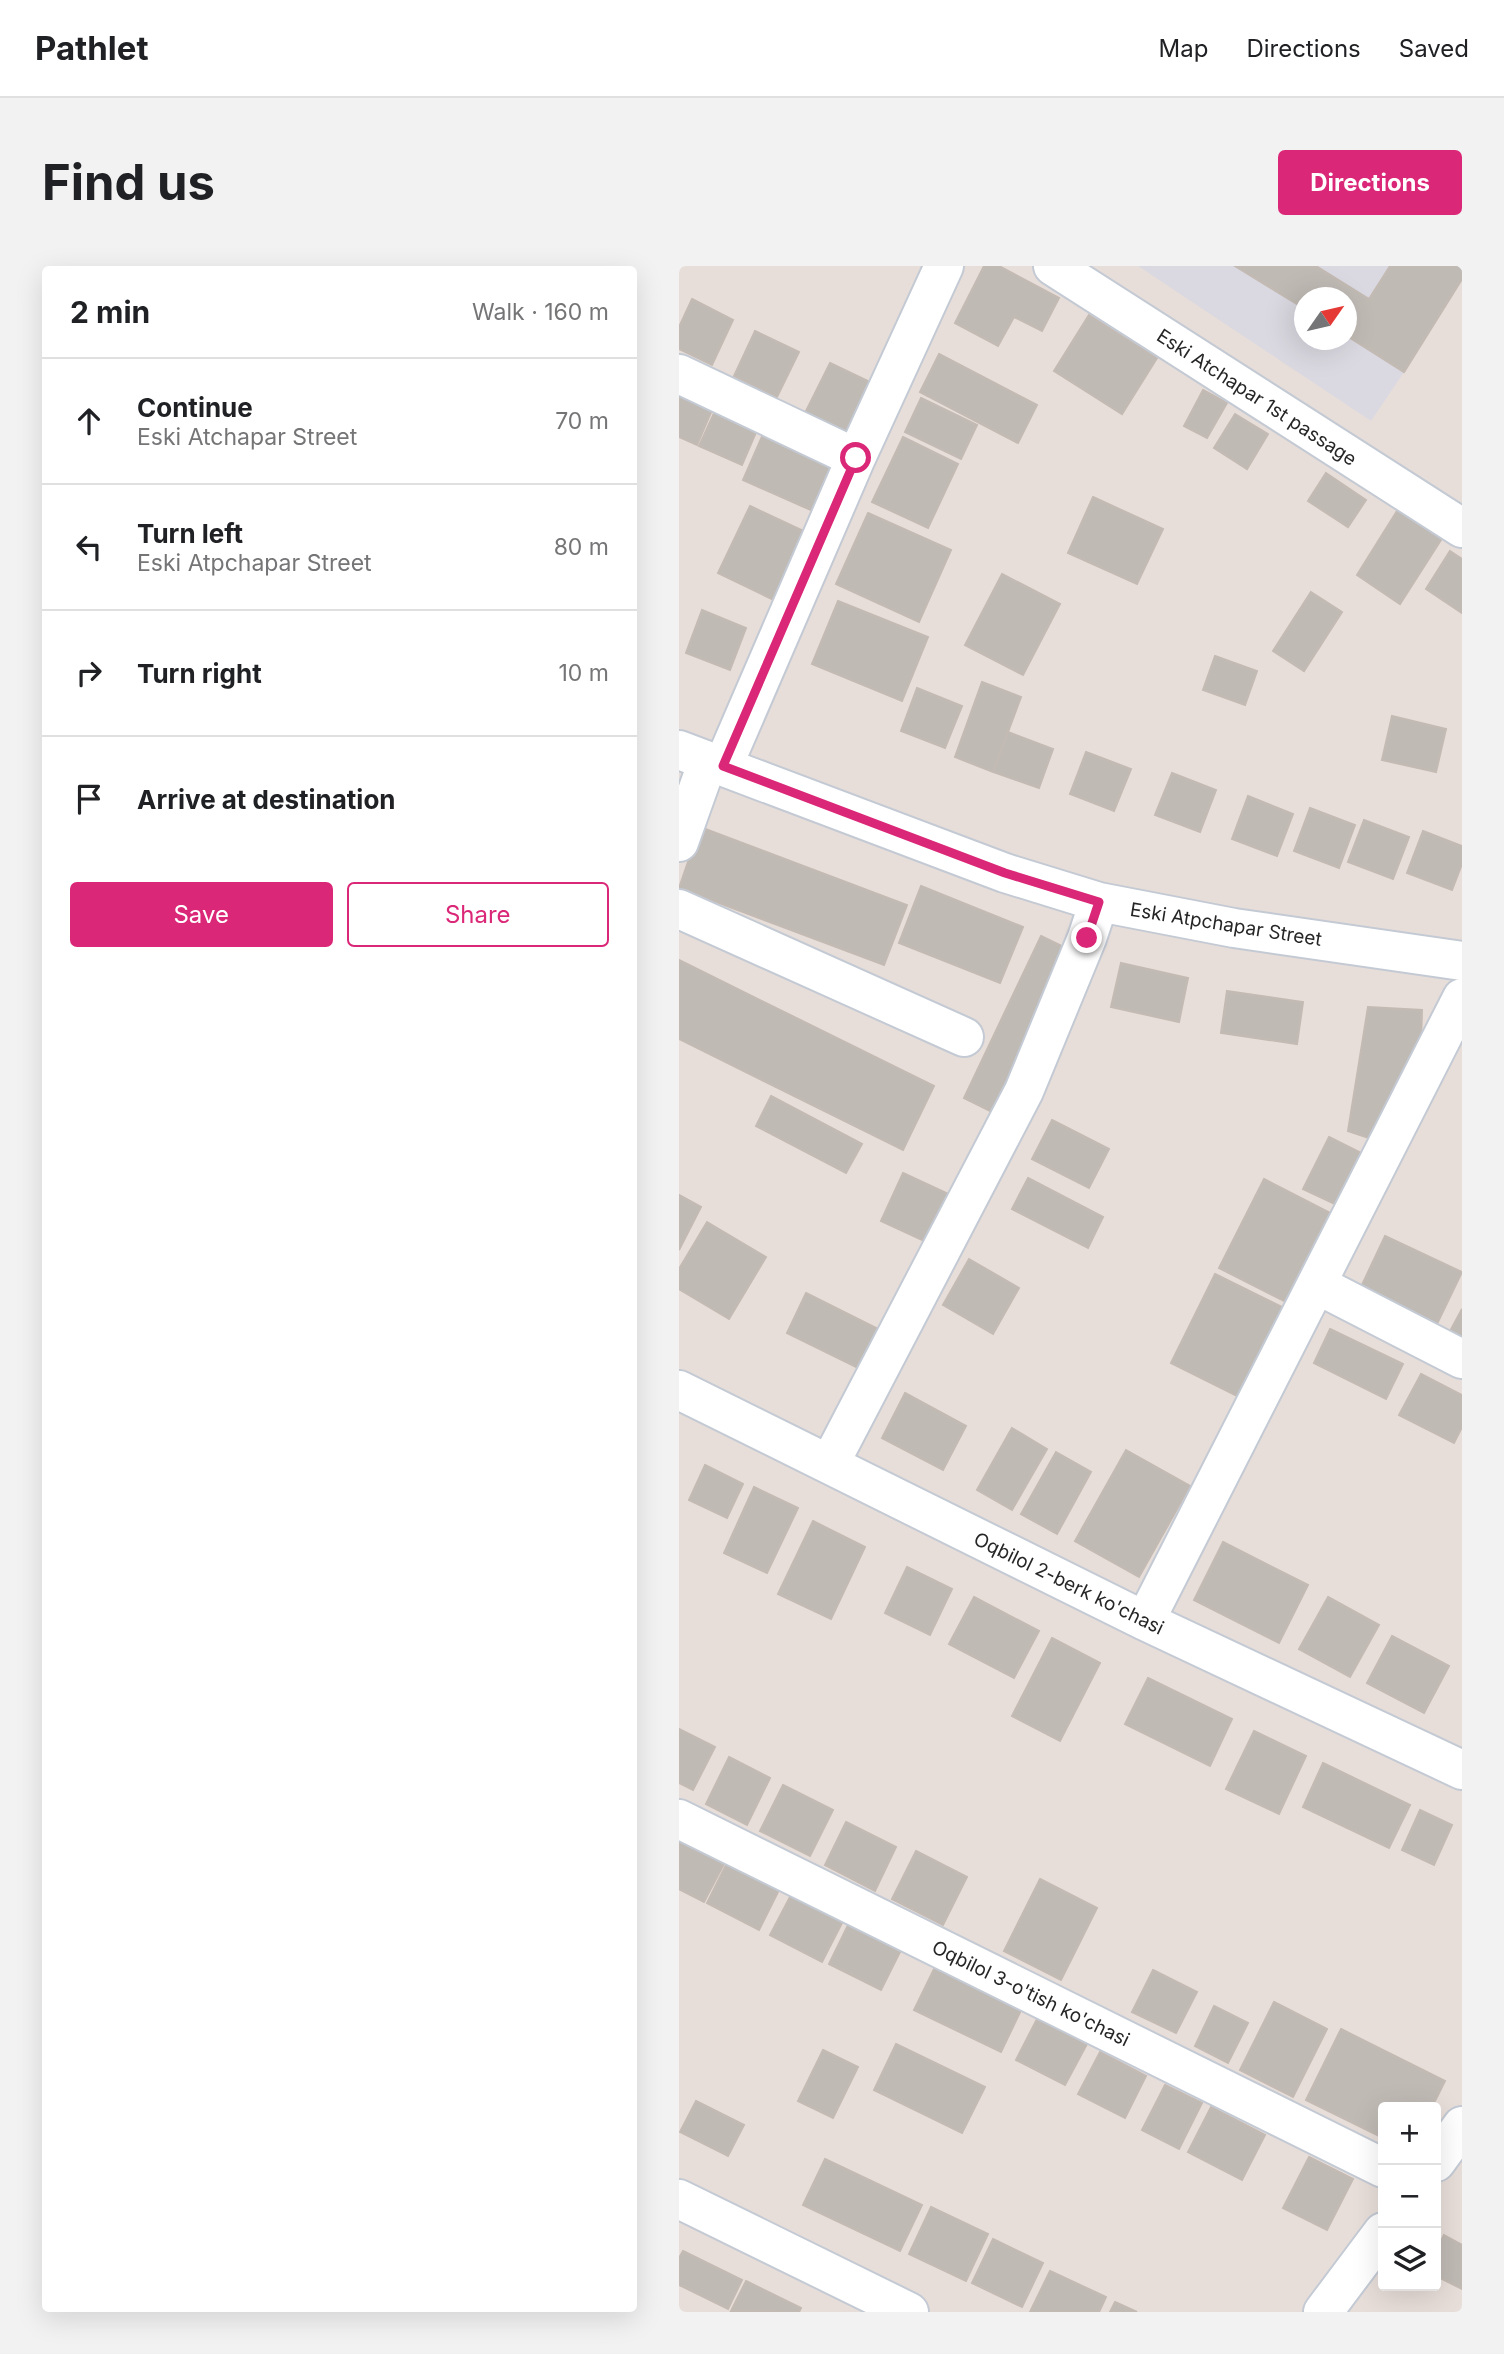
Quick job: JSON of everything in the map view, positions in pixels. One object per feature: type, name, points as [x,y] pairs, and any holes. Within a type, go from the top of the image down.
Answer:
[{"type":"street","points":[[679,842],[704,759],[856,458],[944,266]]},
{"type":"street","name":"Eski Atchapar 1st passage","points":[[1053,266],[1462,527]]},
{"type":"street","points":[[679,374],[856,458]]},
{"type":"street","name":"Eski Atpchapar Street","points":[[704,759],[1005,873],[1099,902],[1234,928],[1462,961]]},
{"type":"street","points":[[830,1463],[1024,1091],[1087,938],[1099,902]]},
{"type":"street","points":[[679,909],[964,1037]]},
{"type":"street","points":[[1145,1621],[1462,998]]},
{"type":"street","points":[[1318,1285],[1462,1359]]},
{"type":"street","name":"Oqbilol 2-berk ko'chasi","points":[[679,1390],[1145,1621],[1462,1770]]},
{"type":"street","name":"Oqbilol 3-o'tish ko'chasi","points":[[679,1819],[1378,2166]]},
{"type":"street","points":[[1441,2156],[1461,2131]]},
{"type":"street","points":[[679,2199],[909,2312]]},
{"type":"street","points":[[1323,2312],[1378,2239]]},
{"type":"shaded area","points":[[1138,266],[1462,266],[1462,278],[1371,421]]},
{"type":"building","points":[[984,266],[999,266],[1059,298],[1042,331],[1014,317],[998,346],[955,323]]},
{"type":"building","points":[[1235,266],[1316,266],[1350,287],[1294,287],[1294,302]]},
{"type":"building","points":[[1390,266],[1462,266],[1462,279],[1404,372],[1357,342],[1357,292],[1369,299]]},
{"type":"building","points":[[692,299],[733,320],[712,365],[679,349],[679,327]]},
{"type":"building","points":[[1089,315],[1157,358],[1122,414],[1054,371]]},
{"type":"building","points":[[755,331],[799,352],[777,397],[734,376]]},
{"type":"building","points":[[939,354],[1037,405],[1018,443],[920,392]]},
{"type":"building","points":[[830,363],[874,384],[849,435],[805,413]]},
{"type":"building","points":[[1203,390],[1227,403],[1207,438],[1184,426]]},
{"type":"building","points":[[679,395],[712,410],[697,445],[679,437]]},
{"type":"building","points":[[921,398],[977,425],[961,459],[905,432]]},
{"type":"building","points":[[715,411],[757,430],[742,465],[699,446]]},
{"type":"building","points":[[1235,414],[1268,434],[1247,469],[1214,448]]},
{"type":"building","points":[[764,432],[834,464],[813,511],[743,480]]},
{"type":"building","points":[[903,437],[958,464],[928,528],[872,502]]},
{"type":"building","points":[[1326,473],[1366,500],[1348,527],[1308,501]]},
{"type":"building","points":[[1093,497],[1163,529],[1137,584],[1068,553]]},
{"type":"building","points":[[1402,503],[1446,532],[1400,604],[1357,575]]},
{"type":"building","points":[[750,506],[812,535],[780,603],[718,573]]},
{"type":"building","points":[[868,513],[951,550],[919,622],[836,584]]},
{"type":"building","points":[[1450,551],[1462,559],[1462,613],[1426,589]]},
{"type":"building","points":[[1002,574],[1060,604],[1023,675],[965,645]]},
{"type":"building","points":[[1311,592],[1342,612],[1304,671],[1273,651]]},
{"type":"building","points":[[838,601],[928,637],[902,701],[812,664]]},
{"type":"building","points":[[702,610],[746,628],[730,670],[686,653]]},
{"type":"building","points":[[1215,656],[1257,671],[1245,705],[1203,690]]},
{"type":"building","points":[[982,682],[1021,697],[993,772],[955,757]]},
{"type":"building","points":[[917,688],[962,706],[945,748],[901,731]]},
{"type":"building","points":[[1392,716],[1446,729],[1436,772],[1382,760]]},
{"type":"building","points":[[1008,732],[1053,749],[1039,788],[993,772]]},
{"type":"building","points":[[1086,752],[1131,769],[1114,811],[1070,794]]},
{"type":"building","points":[[1172,773],[1216,790],[1200,832],[1155,815]]},
{"type":"building","points":[[1248,796],[1293,814],[1277,856],[1232,839]]},
{"type":"building","points":[[1310,808],[1355,825],[1339,868],[1294,851]]},
{"type":"building","points":[[1364,820],[1409,837],[1393,879],[1348,862]]},
{"type":"building","points":[[700,827],[907,905],[884,965],[679,888]]},
{"type":"building","points":[[1423,831],[1462,846],[1462,864],[1452,890],[1407,873]]},
{"type":"building","points":[[921,886],[1023,927],[1000,983],[899,943]]},
{"type":"building","points":[[1041,936],[1076,953],[998,1115],[964,1098]]},
{"type":"building","points":[[679,960],[934,1086],[903,1150],[679,1039]]},
{"type":"building","points":[[1121,963],[1188,978],[1179,1022],[1111,1007]]},
{"type":"building","points":[[1227,991],[1303,1002],[1297,1044],[1221,1033]]},
{"type":"building","points":[[1368,1007],[1422,1010],[1421,1042],[1378,1141],[1348,1131]]},
{"type":"building","points":[[771,1096],[862,1144],[846,1173],[756,1126]]},
{"type":"building","points":[[1052,1120],[1109,1149],[1089,1188],[1032,1159]]},
{"type":"building","points":[[1329,1137],[1365,1155],[1339,1206],[1303,1189]]},
{"type":"building","points":[[903,1173],[957,1198],[935,1246],[881,1221]]},
{"type":"building","points":[[1028,1178],[1103,1217],[1088,1248],[1012,1209]]},
{"type":"building","points":[[1264,1179],[1334,1215],[1290,1304],[1219,1268]]},
{"type":"building","points":[[679,1195],[701,1207],[679,1250]]},
{"type":"building","points":[[707,1222],[766,1257],[729,1319],[679,1289],[679,1269]]},
{"type":"building","points":[[1385,1236],[1462,1272],[1437,1324],[1361,1287]]},
{"type":"building","points":[[969,1259],[1019,1288],[993,1334],[943,1305]]},
{"type":"building","points":[[1215,1274],[1286,1309],[1241,1398],[1171,1363]]},
{"type":"building","points":[[806,1293],[878,1329],[858,1368],[787,1333]]},
{"type":"building","points":[[1462,1309],[1462,1340],[1449,1333]]},
{"type":"building","points":[[1330,1329],[1403,1364],[1386,1399],[1314,1363]]},
{"type":"building","points":[[1421,1374],[1462,1395],[1462,1427],[1454,1443],[1399,1415]]},
{"type":"building","points":[[905,1393],[966,1426],[943,1470],[882,1438]]},
{"type":"building","points":[[1012,1428],[1047,1449],[1012,1510],[977,1490]]},
{"type":"building","points":[[1126,1450],[1190,1486],[1139,1577],[1075,1541]]},
{"type":"building","points":[[1056,1452],[1091,1472],[1057,1534],[1021,1514]]},
{"type":"building","points":[[705,1465],[743,1484],[727,1518],[689,1500]]},
{"type":"building","points":[[754,1487],[798,1508],[767,1573],[724,1553]]},
{"type":"building","points":[[813,1521],[865,1547],[831,1619],[778,1594]]},
{"type":"building","points":[[1223,1542],[1308,1585],[1279,1643],[1194,1600]]},
{"type":"building","points":[[907,1567],[952,1589],[930,1635],[885,1613]]},
{"type":"building","points":[[974,1597],[1039,1631],[1014,1678],[949,1644]]},
{"type":"building","points":[[1328,1597],[1379,1625],[1350,1677],[1299,1649]]},
{"type":"building","points":[[1392,1636],[1449,1666],[1424,1713],[1367,1683]]},
{"type":"building","points":[[1052,1638],[1100,1663],[1060,1741],[1012,1716]]},
{"type":"building","points":[[1148,1678],[1232,1719],[1210,1766],[1125,1724]]},
{"type":"building","points":[[679,1729],[715,1747],[693,1790],[679,1783]]},
{"type":"building","points":[[1254,1731],[1306,1756],[1279,1814],[1226,1789]]},
{"type":"building","points":[[729,1757],[770,1778],[747,1825],[706,1804]]},
{"type":"building","points":[[1323,1763],[1410,1805],[1389,1848],[1303,1807]]},
{"type":"building","points":[[783,1785],[833,1810],[810,1856],[760,1831]]},
{"type":"building","points":[[1420,1810],[1452,1825],[1434,1865],[1402,1850]]},
{"type":"building","points":[[846,1822],[896,1847],[875,1891],[825,1865]]},
{"type":"building","points":[[679,1838],[725,1862],[704,1902],[679,1889]]},
{"type":"building","points":[[916,1851],[967,1877],[943,1925],[892,1899]]},
{"type":"building","points":[[727,1863],[779,1890],[759,1930],[707,1903]]},
{"type":"building","points":[[1040,1879],[1097,1908],[1061,1980],[1004,1951]]},
{"type":"building","points":[[791,1895],[843,1921],[822,1962],[770,1935]]},
{"type":"building","points":[[849,1923],[901,1950],[881,1990],[829,1964]]},
{"type":"building","points":[[935,1967],[1022,2008],[1001,2052],[914,2010]]},
{"type":"building","points":[[1153,1970],[1197,1992],[1176,2033],[1132,2012]]},
{"type":"building","points":[[1274,2002],[1327,2029],[1293,2097],[1240,2070]]},
{"type":"building","points":[[1214,2006],[1248,2023],[1228,2063],[1195,2046]]},
{"type":"building","points":[[1037,2019],[1087,2044],[1065,2085],[1016,2060]]},
{"type":"building","points":[[1341,2029],[1445,2081],[1434,2102],[1378,2102],[1378,2136],[1306,2100]]},
{"type":"building","points":[[896,2044],[985,2087],[962,2133],[874,2090]]},
{"type":"building","points":[[823,2050],[858,2067],[833,2118],[798,2101]]},
{"type":"building","points":[[1100,2052],[1146,2076],[1125,2118],[1078,2094]]},
{"type":"building","points":[[1165,2085],[1202,2103],[1179,2149],[1142,2130]]},
{"type":"building","points":[[696,2101],[744,2125],[728,2156],[680,2132]]},
{"type":"building","points":[[1211,2107],[1265,2135],[1242,2180],[1188,2152]]},
{"type":"building","points":[[1309,2157],[1353,2179],[1327,2230],[1283,2208]]},
{"type":"building","points":[[825,2159],[922,2205],[900,2251],[803,2205]]},
{"type":"building","points":[[931,2207],[988,2234],[966,2281],[909,2254]]},
{"type":"building","points":[[1444,2235],[1462,2245],[1462,2289],[1441,2278],[1441,2241]]},
{"type":"building","points":[[993,2239],[1043,2263],[1022,2307],[972,2283]]},
{"type":"building","points":[[683,2251],[742,2280],[728,2309],[679,2285],[679,2258]]},
{"type":"building","points":[[1050,2271],[1106,2297],[1099,2312],[1030,2312]]},
{"type":"building","points":[[746,2281],[801,2308],[799,2312],[731,2311]]},
{"type":"building","points":[[1115,2302],[1137,2312],[1110,2312]]},
{"type":"route","points":[[856,458],[723,766],[1005,873],[1099,902],[1087,938]]}]
